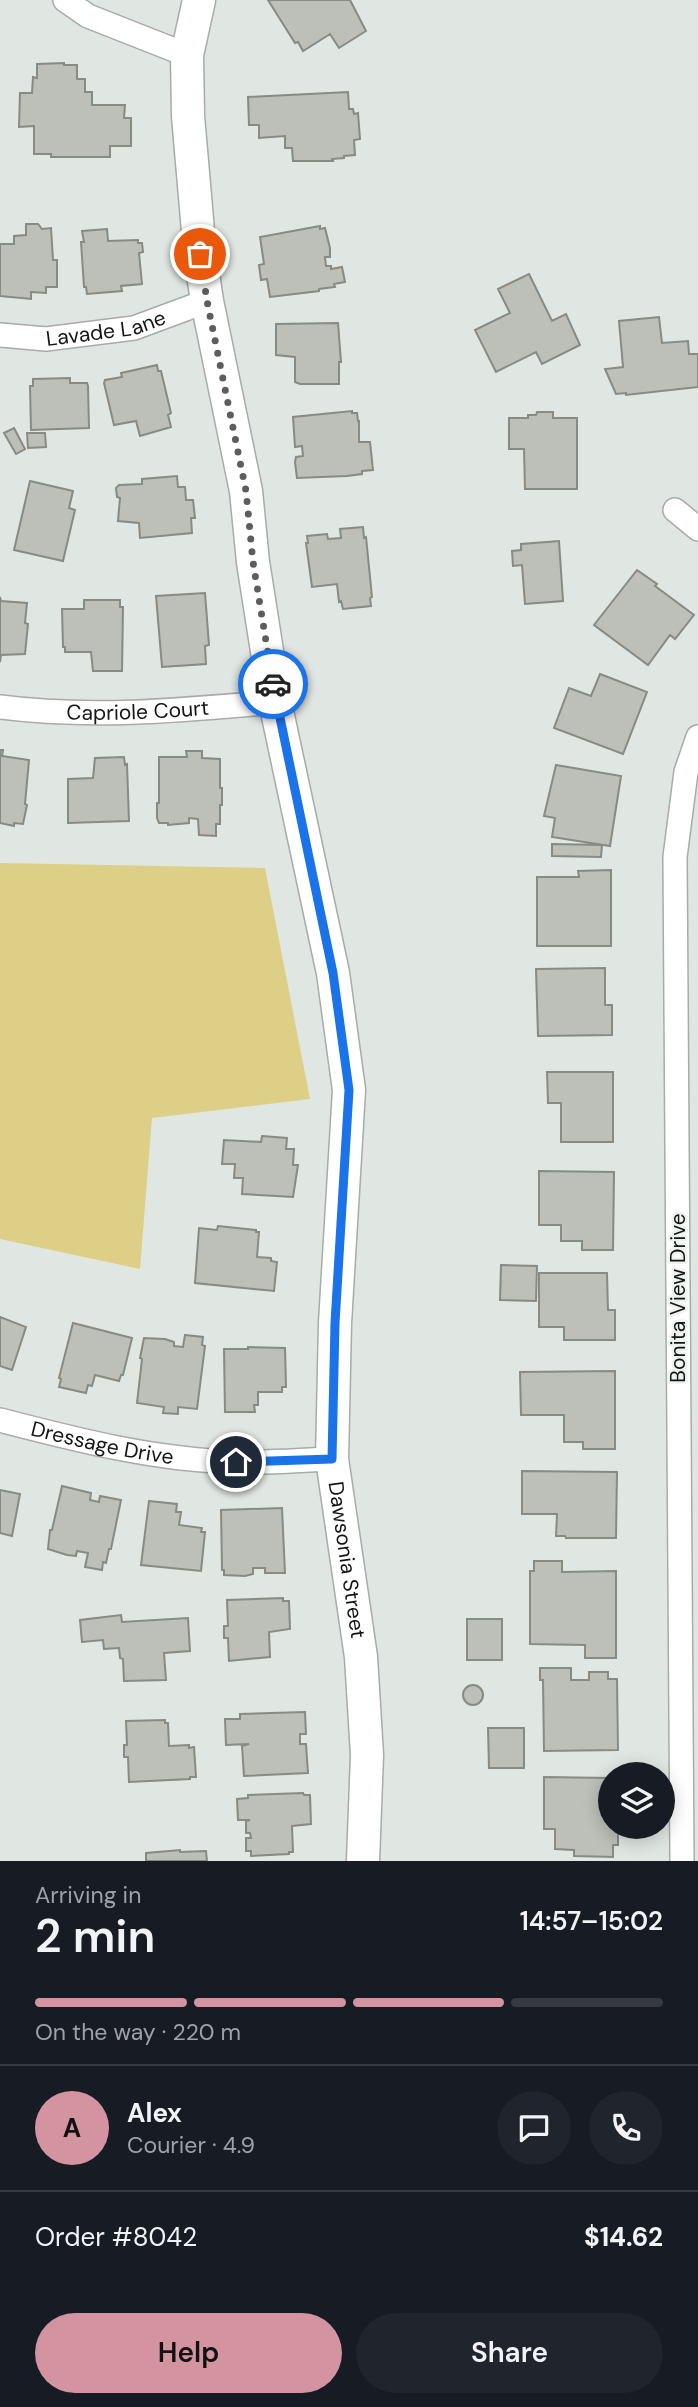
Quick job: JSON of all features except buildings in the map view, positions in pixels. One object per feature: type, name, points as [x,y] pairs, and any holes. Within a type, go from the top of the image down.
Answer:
[{"type":"street","points":[[65,0],[88,16],[187,55]]},
{"type":"street","name":"Dawsonia Street","points":[[199,0],[187,55],[189,129],[200,254],[246,491],[253,562],[275,702],[333,973],[349,1090],[335,1323],[332,1459],[361,1657],[367,1755],[363,1861]]},
{"type":"street","name":"Lavade Lane","points":[[0,335],[46,339],[134,328],[207,301]]},
{"type":"street","points":[[675,510],[698,529]]},
{"type":"street","name":"Capriole Court","points":[[0,707],[108,714],[275,702]]},
{"type":"street","name":"Bonita View Drive","points":[[682,1861],[675,857],[686,772],[698,737]]},
{"type":"street","name":"Dressage Drive","points":[[0,1420],[80,1441],[167,1457],[236,1462],[332,1459]]},
{"type":"shaded area","points":[[0,863],[265,868],[310,1099],[152,1118],[140,1269],[0,1239]]},
{"type":"way so far","points":[[200,254],[246,491],[253,562],[273,684]]},
{"type":"route","points":[[236,1462],[332,1459],[335,1323],[349,1090],[333,973],[273,684]]}]
